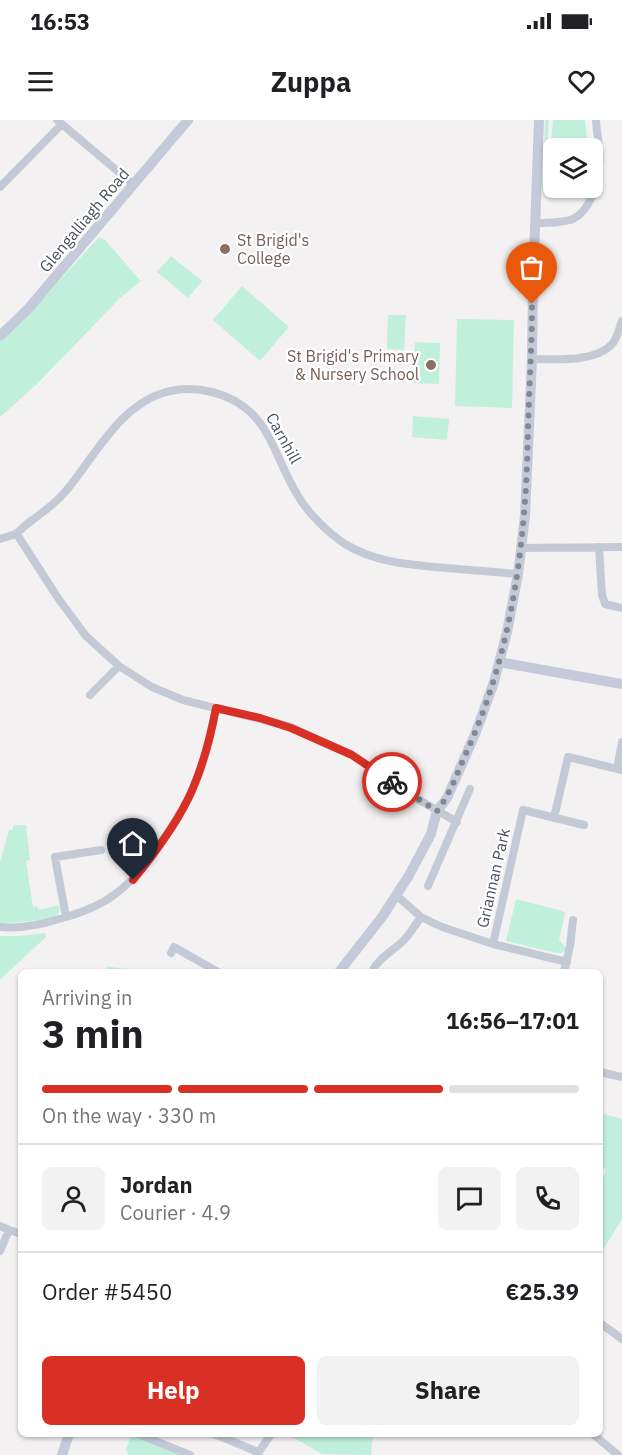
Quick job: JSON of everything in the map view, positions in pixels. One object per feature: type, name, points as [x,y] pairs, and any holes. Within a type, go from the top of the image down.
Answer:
[{"type":"main road","name":"Glengalliagh Road","points":[[0,336],[28,309],[188,120]]},
{"type":"main road","points":[[341,969],[396,895],[431,834],[437,811],[447,798],[476,732],[494,682],[507,632],[518,574],[525,516],[539,120]]},
{"type":"main road","points":[[499,662],[622,684]]},
{"type":"main road","points":[[62,1455],[68,1437]]},
{"type":"street","points":[[536,222],[550,223],[572,219],[581,213],[588,202],[599,168],[596,120]]},
{"type":"street","points":[[0,186],[59,122],[134,185]]},
{"type":"street","points":[[532,359],[568,359],[587,357],[601,352],[612,345],[622,321]]},
{"type":"street","name":"Carnhill","points":[[0,539],[16,533],[53,505],[112,430],[135,407],[163,393],[193,389],[222,394],[253,413],[275,448],[305,507],[321,524],[345,543],[367,555],[393,563],[518,574]]},
{"type":"street","points":[[16,533],[86,636],[118,666],[152,687],[183,700],[288,726],[352,755],[401,789],[457,822]]},
{"type":"street","points":[[599,546],[602,595],[605,604],[622,608]]},
{"type":"street","points":[[521,548],[622,546]]},
{"type":"street","points":[[90,695],[118,666]]},
{"type":"street","points":[[0,927],[26,927],[66,917],[105,901],[133,880],[150,859],[183,809],[193,789],[207,749],[216,708]]},
{"type":"street","points":[[554,818],[568,757],[619,769],[622,741]]},
{"type":"street","points":[[428,886],[470,789]]},
{"type":"street","name":"Griannan Park","points":[[494,944],[523,810],[584,825]]},
{"type":"street","points":[[66,917],[55,857],[101,850]]},
{"type":"street","points":[[396,895],[421,917],[442,927],[494,944],[567,962]]},
{"type":"street","points":[[373,969],[404,941],[421,917]]},
{"type":"street","points":[[565,969],[573,920]]},
{"type":"street","points":[[171,953],[174,947],[213,969]]},
{"type":"street","points":[[603,1073],[622,1077]]},
{"type":"street","points":[[0,1251],[4,1228]]},
{"type":"street","points":[[603,1325],[622,1339]]},
{"type":"street","points":[[145,1437],[190,1455]]},
{"type":"street","points":[[220,1437],[257,1454],[269,1437]]},
{"type":"street","points":[[597,1437],[618,1455]]},
{"type":"green space","points":[[545,120],[549,120],[548,138],[544,138]]},
{"type":"green space","points":[[553,120],[585,120],[587,138],[551,138]]},
{"type":"green space","points":[[99,237],[105,240],[141,281],[120,298],[37,384],[0,417],[0,337],[27,316]]},
{"type":"green space","points":[[171,256],[202,281],[188,298],[157,272]]},
{"type":"green space","points":[[242,286],[289,327],[260,361],[213,320]]},
{"type":"green space","points":[[388,315],[406,315],[404,350],[387,349]]},
{"type":"green space","points":[[457,319],[514,320],[512,408],[455,406]]},
{"type":"green space","points":[[415,342],[440,343],[439,384],[413,383]]},
{"type":"green space","points":[[413,416],[449,419],[447,440],[412,437]]},
{"type":"green space","points":[[14,825],[26,825],[30,860],[26,861],[33,907],[37,906],[38,910],[59,905],[59,913],[54,916],[30,921],[0,923],[0,862],[9,830],[12,830]]},
{"type":"green space","points":[[516,899],[565,913],[559,940],[566,947],[565,951],[556,953],[506,941]]},
{"type":"green space","points":[[45,933],[46,937],[0,980],[0,936]]},
{"type":"green space","points":[[107,967],[131,969],[107,969]]},
{"type":"green space","points":[[603,1114],[622,1119],[622,1219],[603,1250],[603,1178],[606,1169],[603,1168]]},
{"type":"green space","points":[[130,1437],[136,1437],[180,1455],[128,1455],[126,1450]]},
{"type":"green space","points":[[292,1437],[373,1437],[371,1455],[322,1454]]},
{"type":"way so far","points":[[392,782],[437,811],[447,798],[476,732],[494,682],[507,632],[518,574],[525,516],[532,359],[532,304]]},
{"type":"place","name":"St Brigid's College","points":[[225,249]]},
{"type":"place","name":"St Brigid's Primary & Nursery School","points":[[431,365]]},
{"type":"route","points":[[133,880],[150,859],[183,809],[193,789],[207,749],[216,708],[291,728],[352,755],[392,782]]}]
